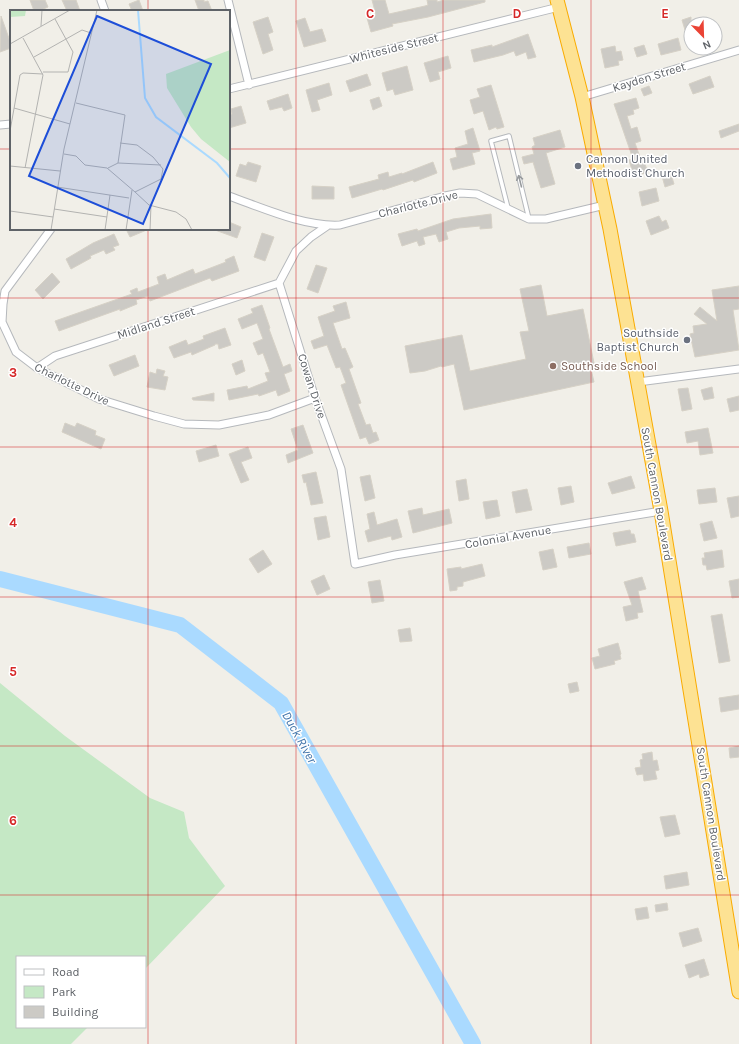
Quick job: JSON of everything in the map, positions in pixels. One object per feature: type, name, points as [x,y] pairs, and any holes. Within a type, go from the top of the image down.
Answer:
[{"type":"highway","name":"South Cannon Boulevard","points":[[558,4],[582,97],[605,205],[638,382],[734,935],[739,992]]},
{"type":"street","points":[[101,0],[105,10]]},
{"type":"street","points":[[228,0],[249,85]]},
{"type":"street","name":"Whiteside Street","points":[[230,89],[558,4]]},
{"type":"street","name":"Kayden Street","points":[[582,97],[739,50]]},
{"type":"street","points":[[0,125],[10,124]]},
{"type":"street","name":"Charlotte Drive","points":[[230,196],[294,218],[327,226],[340,225],[460,193],[477,194],[529,218],[546,218],[605,205]]},
{"type":"street","points":[[279,283],[296,251],[311,237],[327,226]]},
{"type":"street","name":"Charlotte Drive","points":[[50,230],[5,291],[3,304],[2,322],[16,352],[37,368],[99,399],[184,424],[219,425],[269,415],[315,398]]},
{"type":"street","name":"Midland Street","points":[[37,368],[55,356],[279,283]]},
{"type":"street","name":"Cowan Drive","points":[[279,283],[315,398],[341,469],[355,564]]},
{"type":"street","points":[[638,382],[739,369]]},
{"type":"street","name":"Colonial Avenue","points":[[355,564],[661,511]]},
{"type":"lane","points":[[508,209],[491,141],[509,136],[529,218]]},
{"type":"green space","points":[[0,683],[65,736],[150,798],[184,812],[189,838],[225,886],[146,968],[146,956],[16,956],[16,1028],[87,1028],[71,1044],[0,1044]]},
{"type":"building","points":[[30,0],[45,0],[48,7],[41,10],[34,10]]},
{"type":"building","points":[[62,0],[76,0],[80,10],[67,10]]},
{"type":"building","points":[[139,0],[143,10],[132,10],[129,4]]},
{"type":"building","points":[[195,0],[204,0],[204,2],[208,1],[212,10],[199,10]]},
{"type":"building","points":[[372,0],[385,0],[389,14],[428,5],[427,0],[437,0],[437,2],[444,0],[485,0],[485,2],[428,17],[392,24],[393,26],[371,32],[367,18],[376,15]]},
{"type":"building","points":[[1,16],[10,41],[10,48],[0,52]]},
{"type":"building","points":[[268,17],[273,32],[268,34],[273,50],[263,54],[253,22]]},
{"type":"building","points":[[305,18],[310,32],[322,29],[326,41],[304,47],[296,21]]},
{"type":"building","points":[[528,34],[536,57],[528,59],[526,52],[516,56],[514,51],[474,62],[471,50],[492,45],[492,47]]},
{"type":"building","points":[[678,38],[681,50],[661,55],[658,44]]},
{"type":"building","points":[[644,45],[647,54],[637,57],[634,48]]},
{"type":"building","points":[[615,46],[616,52],[621,51],[623,60],[618,61],[619,65],[605,68],[601,49]]},
{"type":"building","points":[[448,56],[451,68],[438,72],[440,79],[430,82],[424,63]]},
{"type":"building","points":[[407,66],[413,90],[395,95],[393,89],[387,91],[382,73]]},
{"type":"building","points":[[367,74],[371,85],[350,92],[346,81]]},
{"type":"building","points":[[710,76],[714,87],[693,94],[689,84]]},
{"type":"building","points":[[329,83],[332,95],[317,100],[320,110],[312,112],[306,90]]},
{"type":"building","points":[[491,85],[504,127],[497,129],[496,127],[489,130],[483,111],[474,114],[470,100],[480,97],[477,89]]},
{"type":"building","points":[[649,86],[652,93],[644,96],[641,89]]},
{"type":"building","points":[[288,94],[292,108],[284,111],[282,107],[270,110],[267,101]]},
{"type":"building","points":[[379,97],[382,106],[373,110],[370,100]]},
{"type":"building","points":[[636,98],[639,108],[633,110],[634,114],[627,116],[631,129],[637,127],[641,141],[635,143],[648,172],[634,177],[629,160],[633,159],[614,104]]},
{"type":"building","points":[[241,106],[246,123],[230,128],[230,115],[232,114],[231,109]]},
{"type":"building","points":[[739,124],[739,131],[721,138],[719,131]]},
{"type":"building","points":[[473,128],[480,151],[472,153],[475,164],[453,170],[450,159],[457,157],[455,148],[468,144],[465,131]]},
{"type":"building","points":[[560,130],[565,147],[546,153],[555,184],[541,188],[533,162],[524,164],[522,157],[534,154],[532,147],[535,145],[533,138]]},
{"type":"building","points":[[248,162],[261,166],[256,182],[236,176],[240,164],[246,166]]},
{"type":"building","points":[[433,162],[437,173],[414,182],[413,180],[352,198],[349,187],[379,179],[378,175],[388,172],[389,177],[402,174]]},
{"type":"building","points":[[671,174],[674,184],[665,187],[662,176]]},
{"type":"building","points":[[312,186],[334,187],[334,199],[312,199]]},
{"type":"building","points":[[656,188],[659,201],[642,206],[639,192]]},
{"type":"building","points":[[491,214],[492,228],[480,229],[480,226],[459,228],[446,232],[448,239],[439,242],[436,234],[423,237],[425,244],[419,246],[417,241],[402,246],[398,234],[417,229],[418,231],[453,219]]},
{"type":"building","points":[[659,216],[662,222],[666,220],[669,228],[651,235],[646,221]]},
{"type":"building","points":[[230,222],[241,227],[237,238],[215,230],[230,230]]},
{"type":"building","points":[[126,230],[147,230],[130,237]]},
{"type":"building","points":[[262,233],[274,237],[265,261],[254,257]]},
{"type":"building","points":[[114,234],[119,245],[113,247],[115,250],[106,254],[104,250],[90,256],[91,258],[71,269],[66,259],[93,243]]},
{"type":"building","points":[[234,256],[239,271],[212,281],[210,278],[150,301],[148,296],[136,300],[137,304],[120,311],[120,309],[59,331],[55,321],[132,294],[130,291],[137,288],[138,292],[159,284],[157,277],[165,274],[167,280],[193,269],[195,274],[226,262],[225,260]]},
{"type":"building","points":[[316,265],[327,268],[318,293],[307,289]]},
{"type":"building","points":[[52,273],[60,282],[43,299],[35,290]]},
{"type":"building","points":[[541,285],[547,316],[583,309],[595,368],[591,369],[594,382],[464,410],[454,364],[410,373],[405,346],[462,335],[470,371],[526,359],[520,332],[529,331],[520,289]]},
{"type":"building","points":[[739,286],[739,309],[733,310],[739,350],[695,357],[690,334],[694,333],[693,326],[707,324],[694,314],[700,307],[717,321],[712,290]]},
{"type":"building","points":[[346,302],[350,318],[333,323],[342,349],[345,348],[353,367],[349,369],[361,403],[358,404],[366,425],[370,424],[373,433],[376,432],[379,440],[369,444],[366,437],[360,439],[341,385],[346,383],[340,367],[336,368],[327,345],[314,349],[311,341],[324,336],[318,317],[335,311],[333,306]]},
{"type":"building","points":[[262,305],[283,367],[290,364],[292,371],[284,374],[290,391],[278,396],[276,390],[259,396],[258,394],[229,400],[227,390],[247,386],[248,389],[268,381],[265,373],[270,372],[263,353],[258,355],[253,343],[263,339],[257,323],[242,329],[238,319],[253,313],[251,309]]},
{"type":"building","points":[[225,328],[231,345],[219,349],[218,344],[215,344],[192,355],[191,352],[174,358],[169,347],[186,340],[188,345],[204,339],[203,336]]},
{"type":"building","points":[[135,355],[139,366],[114,376],[109,365]]},
{"type":"building","points":[[242,360],[245,371],[236,375],[232,364]]},
{"type":"building","points":[[157,369],[165,371],[163,376],[168,377],[165,390],[147,387],[150,372],[156,374]]},
{"type":"building","points":[[712,387],[714,398],[704,400],[701,390]]},
{"type":"building","points":[[688,388],[692,409],[682,411],[678,389]]},
{"type":"building","points":[[214,393],[214,401],[193,400],[192,398]]},
{"type":"building","points":[[739,396],[739,410],[730,412],[727,399]]},
{"type":"building","points":[[65,423],[75,427],[77,423],[96,431],[95,435],[105,439],[101,449],[62,432]]},
{"type":"building","points":[[303,425],[313,453],[288,463],[286,455],[298,450],[291,429]]},
{"type":"building","points":[[708,428],[713,453],[700,455],[698,441],[687,443],[685,432]]},
{"type":"building","points":[[216,445],[219,456],[199,462],[196,451]]},
{"type":"building","points":[[248,447],[252,458],[241,462],[249,480],[241,483],[229,454]]},
{"type":"building","points":[[316,472],[323,503],[311,505],[306,482],[304,483],[302,475]]},
{"type":"building","points":[[370,475],[375,498],[365,501],[360,477]]},
{"type":"building","points":[[631,476],[635,488],[612,494],[608,483]]},
{"type":"building","points":[[466,479],[469,499],[459,501],[456,481]]},
{"type":"building","points":[[571,486],[574,502],[561,505],[558,488]]},
{"type":"building","points":[[715,488],[717,502],[699,504],[697,490]]},
{"type":"building","points":[[527,489],[532,510],[516,513],[512,492]]},
{"type":"building","points":[[739,496],[739,516],[731,518],[727,498]]},
{"type":"building","points":[[497,500],[500,516],[486,519],[483,502]]},
{"type":"building","points":[[422,508],[423,515],[449,509],[452,523],[413,533],[408,511]]},
{"type":"building","points":[[374,512],[377,525],[397,519],[402,537],[392,540],[391,536],[368,542],[365,531],[370,529],[367,514]]},
{"type":"building","points":[[326,516],[330,537],[318,540],[314,518]]},
{"type":"building","points":[[712,521],[717,538],[704,541],[700,524]]},
{"type":"building","points":[[630,530],[631,534],[634,534],[636,542],[616,546],[613,533]]},
{"type":"building","points":[[589,543],[591,554],[569,558],[567,547]]},
{"type":"building","points":[[553,549],[557,567],[543,570],[539,552]]},
{"type":"building","points":[[263,550],[272,564],[258,573],[249,559]]},
{"type":"building","points":[[722,550],[724,567],[707,570],[706,565],[703,565],[702,558],[705,558],[704,553]]},
{"type":"building","points":[[482,564],[485,576],[463,582],[463,586],[457,587],[457,590],[450,591],[447,569],[461,567],[461,569]]},
{"type":"building","points":[[324,575],[330,589],[317,595],[311,581]]},
{"type":"building","points":[[642,577],[646,589],[638,591],[643,612],[637,613],[638,618],[626,621],[623,607],[632,605],[624,582]]},
{"type":"building","points":[[739,579],[739,597],[732,598],[729,581]]},
{"type":"building","points":[[380,580],[384,601],[372,603],[368,582]]},
{"type":"building","points":[[722,614],[730,661],[719,663],[711,616]]},
{"type":"building","points":[[410,628],[412,641],[400,642],[398,630]]},
{"type":"building","points":[[618,643],[621,659],[614,661],[615,664],[595,669],[592,658],[600,656],[598,649]]},
{"type":"building","points":[[577,682],[579,691],[570,693],[568,684]]},
{"type":"building","points":[[739,695],[739,709],[721,712],[719,698]]},
{"type":"building","points":[[739,746],[739,757],[730,758],[729,748]]},
{"type":"building","points":[[652,752],[653,761],[657,760],[659,770],[655,771],[657,779],[644,781],[643,774],[637,775],[635,768],[641,767],[640,760],[643,759],[642,754]]},
{"type":"building","points":[[675,815],[680,834],[665,837],[660,817]]},
{"type":"building","points":[[687,872],[689,885],[666,889],[664,876]]},
{"type":"building","points":[[667,903],[668,910],[656,912],[655,905]]},
{"type":"building","points":[[647,907],[649,918],[637,920],[635,909]]},
{"type":"building","points":[[698,928],[702,941],[683,947],[679,933]]},
{"type":"building","points":[[704,959],[709,975],[700,978],[699,974],[689,978],[685,965]]},
{"type":"waterway","name":"Duck River","points":[[0,579],[180,625],[281,703],[473,1044]]},
{"type":"place","name":"Cannon United Methodist Church","points":[[578,166]]},
{"type":"place","name":"Southside Baptist Church","points":[[687,340]]},
{"type":"place","name":"Southside School","points":[[553,366]]}]
